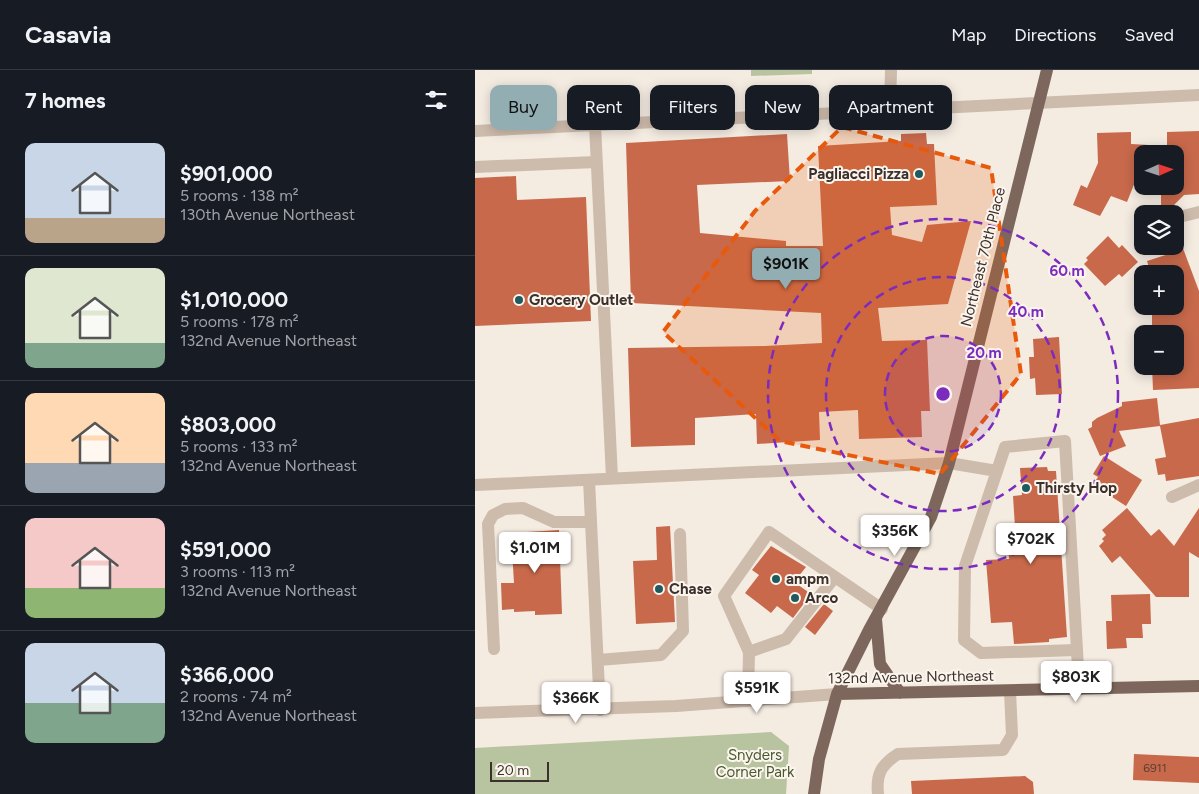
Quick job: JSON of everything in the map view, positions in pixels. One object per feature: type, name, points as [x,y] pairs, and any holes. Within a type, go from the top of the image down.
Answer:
[{"type":"main road","name":"Northeast 70th Place","points":[[814,794],[819,759],[837,694],[931,517],[949,463],[1047,70]]},
{"type":"main road","points":[[879,614],[880,664],[900,693]]},
{"type":"main road","name":"132nd Avenue Northeast","points":[[837,694],[1199,686]]},
{"type":"street","points":[[891,71],[891,85]]},
{"type":"street","points":[[952,107],[1199,95]]},
{"type":"street","points":[[640,123],[829,114]]},
{"type":"street","points":[[475,131],[567,126]]},
{"type":"street","points":[[595,130],[612,478]]},
{"type":"street","points":[[475,167],[597,162]]},
{"type":"street","points":[[1184,216],[1199,212]]},
{"type":"street","points":[[1077,650],[981,653],[964,640],[965,566],[1005,448],[1065,442],[1077,650],[1079,689]]},
{"type":"street","points":[[475,485],[949,463],[997,471]]},
{"type":"street","points":[[589,480],[600,710]]},
{"type":"street","points":[[1172,497],[1199,485]]},
{"type":"street","points":[[494,649],[488,524],[493,515],[505,508],[523,508],[554,522],[591,522]]},
{"type":"street","points":[[747,701],[749,652],[724,596],[769,532],[834,578],[879,614]]},
{"type":"street","points":[[598,660],[661,655],[683,631],[680,534]]},
{"type":"street","points":[[749,652],[786,638],[834,578]]},
{"type":"street","points":[[878,794],[879,771],[886,762],[898,754],[1003,750],[1012,735],[1010,691]]},
{"type":"street","name":"132nd Avenue Northeast","points":[[475,713],[600,710],[837,694]]},
{"type":"highlighted area","points":[[842,127],[991,168],[1021,374],[940,474],[780,441],[663,332],[755,211]]},
{"type":"green space","points":[[751,70],[812,70],[812,74],[751,76]]},
{"type":"green space","name":"Snyders Corner Park","points":[[771,732],[789,746],[786,794],[475,794],[475,748]]},
{"type":"building","points":[[1199,131],[1199,194],[1184,195],[1184,145],[1167,145],[1167,132]]},
{"type":"building","points":[[1131,132],[1131,144],[1149,145],[1134,145],[1134,184],[1127,202],[1111,196],[1100,216],[1073,205],[1081,185],[1087,188],[1098,163],[1097,133]]},
{"type":"building","points":[[926,133],[927,144],[934,144],[937,205],[890,207],[892,235],[922,242],[927,225],[971,221],[948,304],[878,308],[882,341],[927,340],[930,411],[921,411],[922,437],[859,439],[858,410],[819,412],[820,440],[757,444],[756,414],[695,418],[695,445],[631,447],[628,348],[765,346],[822,343],[821,313],[631,303],[626,143],[787,134],[790,181],[697,185],[700,233],[786,241],[786,246],[823,246],[818,146],[901,141],[901,134]]},
{"type":"building","points":[[516,176],[517,200],[586,197],[591,321],[475,326],[475,178]]},
{"type":"building","points":[[1161,195],[1184,195],[1174,205],[1161,205]]},
{"type":"building","points":[[1108,236],[1119,248],[1122,245],[1138,262],[1122,277],[1119,274],[1105,286],[1084,264],[1088,260],[1086,258]]},
{"type":"building","points":[[1184,251],[1199,291],[1199,388],[1153,390],[1152,375],[1184,375],[1184,325],[1152,325],[1152,315],[1184,315],[1184,265],[1148,265],[1147,261],[1166,255],[1184,255]]},
{"type":"building","points":[[1059,337],[1062,394],[1036,395],[1035,378],[1030,379],[1029,357],[1034,357],[1033,339]]},
{"type":"building","points":[[1157,398],[1160,425],[1199,418],[1199,476],[1166,481],[1165,474],[1158,475],[1155,459],[1166,457],[1160,426],[1119,431],[1126,446],[1100,456],[1088,429],[1092,427],[1092,422],[1122,406],[1122,402]]},
{"type":"building","points":[[1104,456],[1142,480],[1126,506],[1098,488],[1101,483],[1096,480],[1098,477],[1093,474]]},
{"type":"building","points":[[1047,467],[1048,471],[1056,471],[1067,637],[1049,639],[1049,642],[1014,644],[1012,622],[991,623],[986,560],[1009,559],[1007,527],[1015,527],[1013,496],[1022,495],[1020,468]]},
{"type":"building","points":[[1127,508],[1151,536],[1159,529],[1174,546],[1199,508],[1199,558],[1189,552],[1189,597],[1156,597],[1120,556],[1112,563],[1099,546],[1104,541],[1102,539],[1106,535],[1102,530]]},
{"type":"building","name":"Chase","points":[[670,526],[675,622],[636,624],[633,561],[657,560],[656,527]]},
{"type":"building","points":[[559,530],[562,614],[535,615],[535,611],[514,612],[514,609],[502,610],[501,583],[514,583],[511,533]]},
{"type":"building","name":"ampm","points":[[771,546],[806,567],[794,582],[811,594],[793,618],[777,606],[771,613],[745,593],[759,575],[752,570]]},
{"type":"building","points":[[1150,594],[1151,624],[1142,624],[1143,638],[1126,638],[1127,648],[1107,649],[1106,621],[1112,621],[1111,595]]},
{"type":"building","points":[[824,604],[833,611],[815,635],[805,627]]},
{"type":"building","points":[[1134,754],[1199,757],[1199,783],[1133,780]]},
{"type":"building","points":[[1025,776],[1033,782],[1034,794],[912,794],[911,781]]},
{"type":"place","name":"Pagliacci Pizza","points":[[919,174]]},
{"type":"place","name":"Grocery Outlet","points":[[519,300]]},
{"type":"place","name":"Thirsty Hop","points":[[1026,488]]},
{"type":"place","name":"ampm","points":[[776,579]]},
{"type":"place","name":"Chase","points":[[659,589]]},
{"type":"place","name":"Arco","points":[[795,598]]}]
